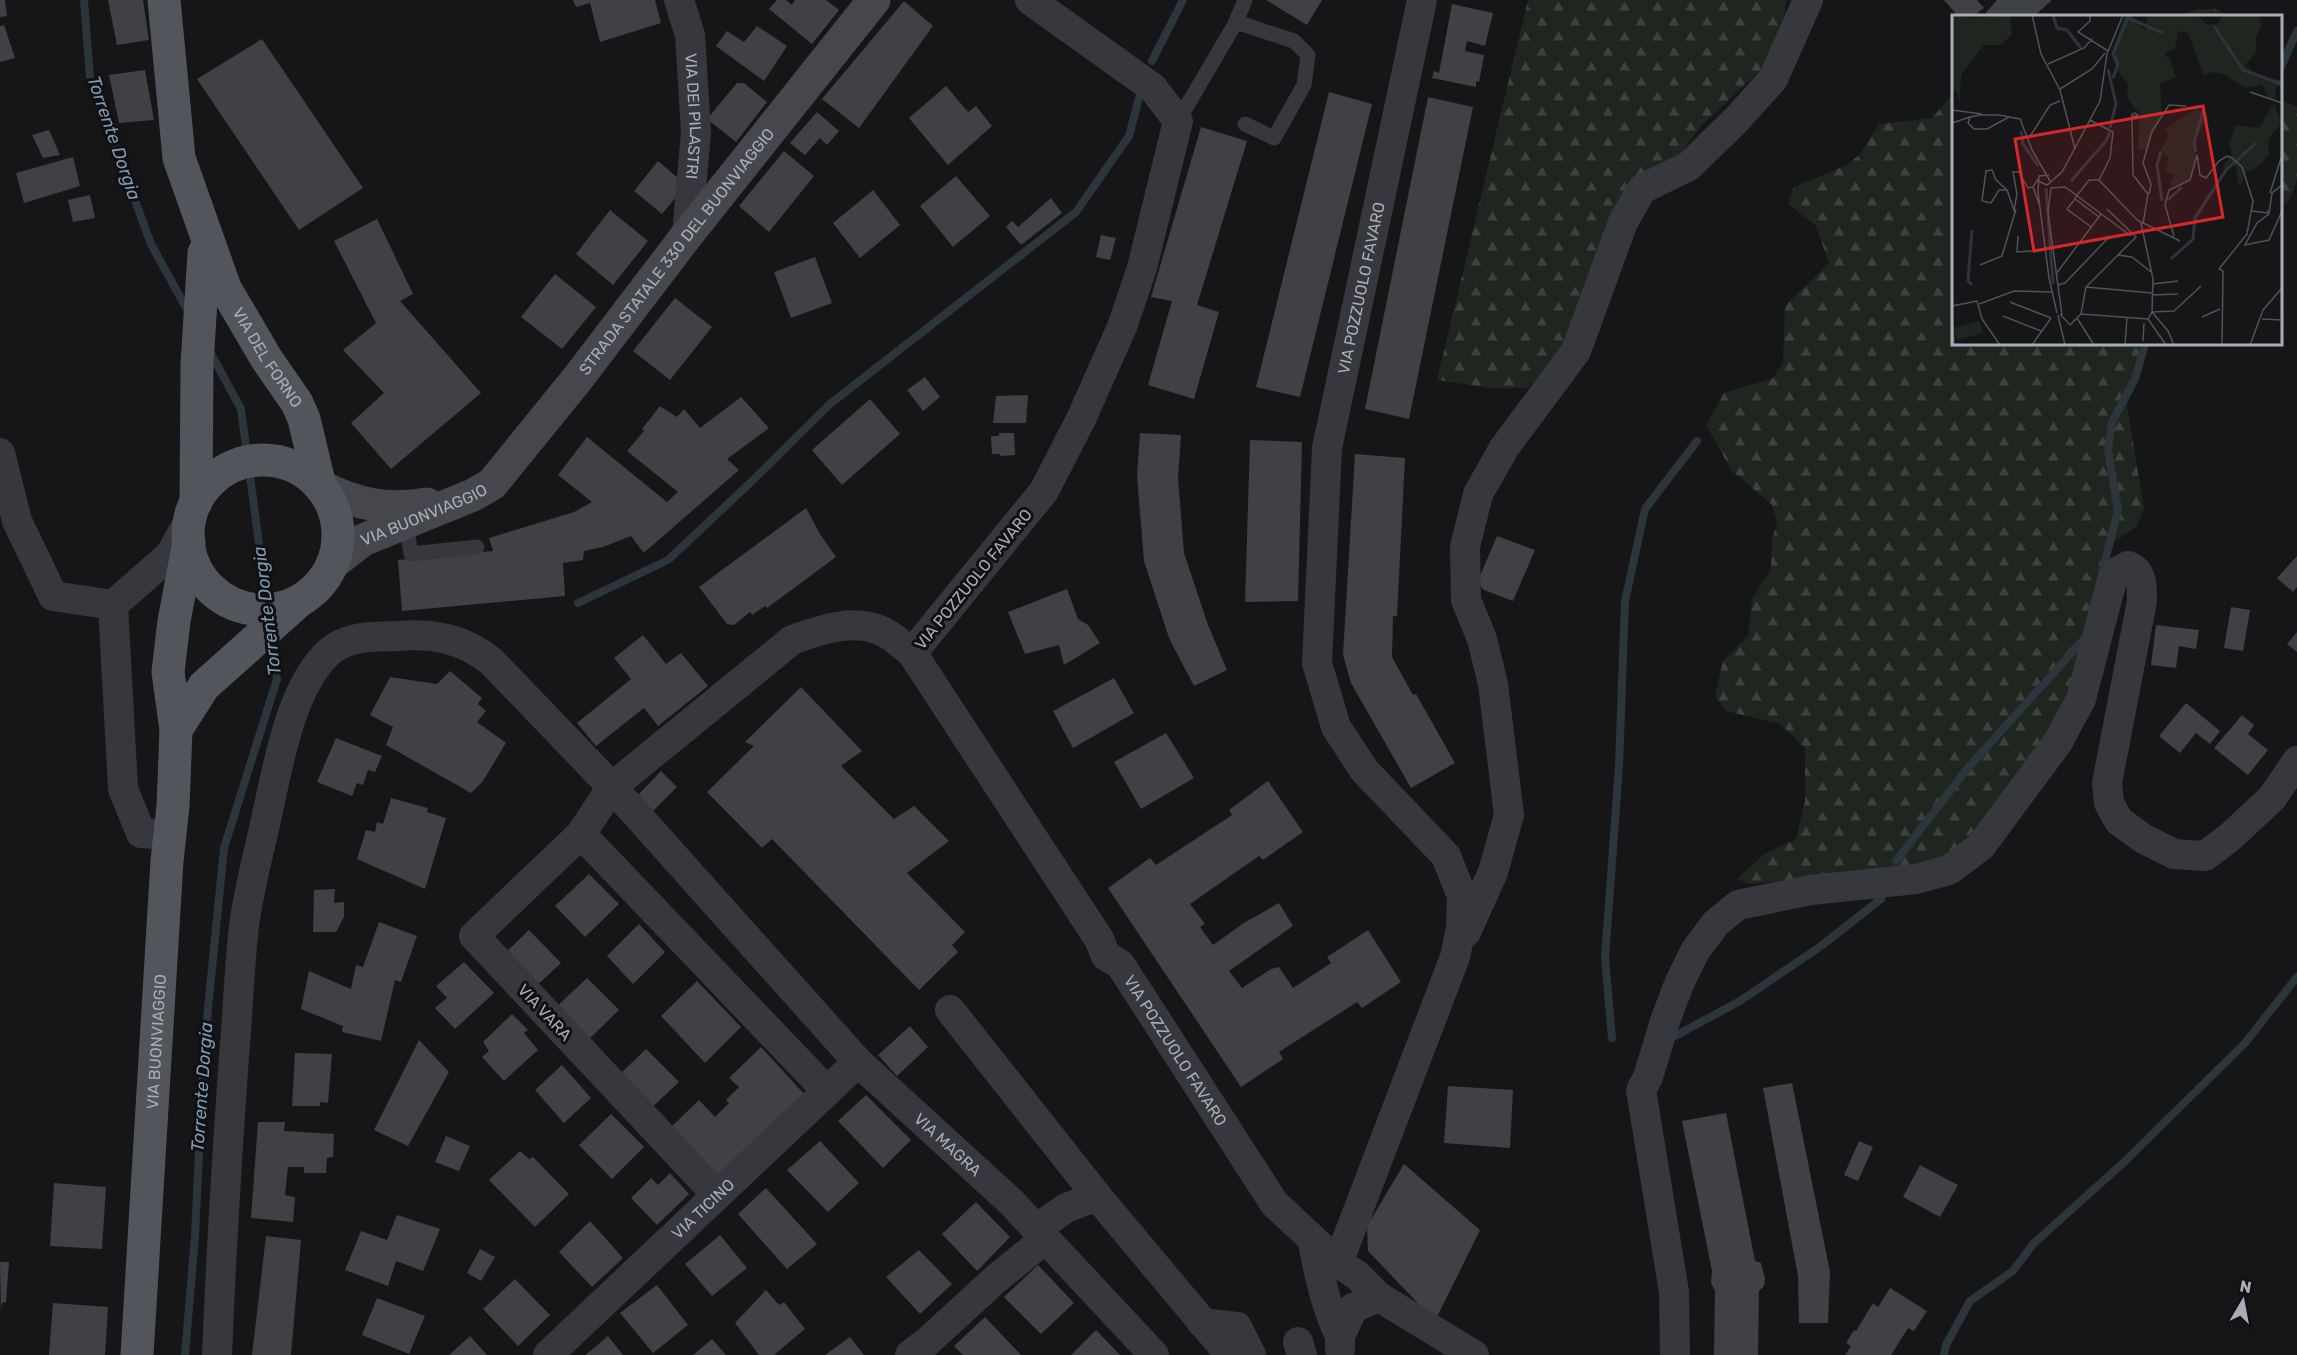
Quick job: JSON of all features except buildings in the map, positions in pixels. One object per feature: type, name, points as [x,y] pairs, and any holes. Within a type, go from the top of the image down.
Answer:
[{"type":"main road","name":"STRADA STATALE 330 DEL BUONVIAGGIO","points":[[473,495],[492,484],[578,378],[687,235],[874,0]]},
{"type":"main road","name":"VIA DEL FORNO","points":[[168,3],[179,158],[225,288],[266,358],[297,403],[304,419],[320,486]]},
{"type":"main road","name":"VIA DEL FORNO","points":[[192,521],[205,233]]},
{"type":"main road","points":[[176,730],[204,686],[255,641],[280,607],[322,580],[332,564],[336,551],[338,524],[328,497],[320,486],[307,474],[275,461],[244,464],[208,485],[192,521],[192,557],[207,584],[234,604],[280,607]]},
{"type":"main road","name":"VIA BUONVIAGGIO","points":[[320,486],[356,502],[393,508],[473,495]]},
{"type":"main road","name":"VIA BUONVIAGGIO","points":[[332,564],[363,540],[473,495]]},
{"type":"main road","name":"VIA BUONVIAGGIO","points":[[137,1355],[169,836],[173,806],[176,730],[168,672],[174,621],[192,521]]},
{"type":"street","name":"VIA DEI PILASTRI","points":[[680,0],[690,35],[696,132],[687,235]]},
{"type":"street","points":[[1030,0],[1153,88],[1178,121]]},
{"type":"street","name":"VIA POZZUOLO FAVARO","points":[[1338,1263],[1455,957],[1461,928],[1462,896],[1446,856],[1364,770],[1336,727],[1317,663],[1327,448],[1422,0]]},
{"type":"street","points":[[1455,957],[1493,872],[1509,816],[1493,684],[1482,639],[1466,600],[1465,547],[1478,494],[1504,448],[1576,351],[1623,222],[1642,189],[1689,166],[1737,119],[1773,79],[1808,0]]},
{"type":"street","name":"VIA POZZUOLO FAVARO","points":[[1178,121],[1142,268],[1122,327],[1081,419],[1044,491],[912,653],[1099,939],[1106,956],[1120,964],[1274,1203],[1338,1263],[1357,1275],[1378,1297],[1474,1355]]},
{"type":"street","points":[[0,453],[16,521],[53,596],[113,605],[170,555],[192,521]]},
{"type":"street","points":[[1675,1355],[1674,1292],[1641,1090],[1648,1077],[1679,984],[1695,951],[1716,923],[1738,905],[1812,890],[1916,879],[1949,870],[1981,846],[2058,742],[2081,699],[2112,580],[2116,572],[2128,566],[2139,575],[2142,602],[2107,783],[2109,803],[2119,821],[2144,839],[2174,854],[2205,856],[2230,837],[2272,798],[2297,761]]},
{"type":"street","points":[[113,605],[123,789],[141,833],[169,836]]},
{"type":"street","name":"VIA VARA","points":[[717,1195],[474,936],[581,834],[612,787],[792,640],[824,628],[851,625],[888,634],[912,653]]},
{"type":"street","points":[[217,1355],[222,1225],[244,923],[276,774],[292,712],[305,683],[328,653],[342,643],[361,638],[429,635],[447,638],[479,651],[612,787],[858,1062]]},
{"type":"street","points":[[581,834],[827,1091]]},
{"type":"street","points":[[950,1010],[1097,1196],[1230,1355]]},
{"type":"street","name":"VIA TICINO","points":[[548,1355],[858,1062]]},
{"type":"street","name":"VIA MAGRA","points":[[858,1062],[1011,1202],[1154,1355]]},
{"type":"street","points":[[918,1348],[998,1278],[1066,1209],[1097,1196]]},
{"type":"street","points":[[1312,1239],[1340,1345]]},
{"type":"street","points":[[1340,1345],[1353,1308],[1378,1297]]},
{"type":"street","points":[[1202,1323],[1237,1327],[1251,1355]]},
{"type":"lane","points":[[1178,121],[1236,22],[1245,0]]},
{"type":"lane","points":[[1236,22],[1294,41],[1308,55],[1304,85],[1274,138],[1245,124]]},
{"type":"lane","points":[[406,524],[411,554],[477,547]]},
{"type":"green space","points":[[1528,0],[1786,0],[1783,31],[1768,63],[1701,126],[1638,212],[1603,313],[1541,378],[1526,388],[1491,388],[1437,380]]},
{"type":"green space","points":[[2199,9],[2215,9],[2227,15],[2178,15]]},
{"type":"green space","points":[[1952,95],[1952,345],[2147,345],[2139,354],[2127,405],[2144,509],[2137,526],[2110,545],[2073,690],[2049,732],[1998,805],[1964,841],[1931,867],[1750,884],[1737,879],[1764,854],[1796,839],[1805,801],[1805,748],[1780,724],[1726,711],[1715,696],[1723,661],[1748,636],[1752,599],[1771,569],[1772,539],[1777,523],[1772,505],[1732,471],[1706,425],[1724,393],[1773,378],[1783,362],[1785,306],[1829,263],[1816,226],[1788,204],[1794,187],[1847,165],[1860,154],[1879,124],[1932,118]]},
{"type":"green space","points":[[2282,100],[2297,107],[2297,179],[2291,197],[2282,208]]},
{"type":"waterway","name":"Torrente Dorgia","points":[[84,0],[90,78],[151,244],[190,315]]},
{"type":"waterway","points":[[1152,61],[1183,0]]},
{"type":"waterway","points":[[2282,65],[2297,31]]},
{"type":"waterway","points":[[578,603],[668,560],[830,404],[1076,212],[1129,136],[1139,98]]},
{"type":"waterway","points":[[2102,573],[2118,510],[2108,450],[2112,422],[2135,379],[2145,345]]},
{"type":"waterway","name":"Torrente Dorgia","points":[[209,350],[241,409],[269,618]]},
{"type":"waterway","points":[[1612,1038],[1605,958],[1619,766],[1625,601],[1645,509],[1697,441]]},
{"type":"waterway","name":"Torrente Dorgia","points":[[185,1355],[195,1236],[204,1049],[224,848],[277,679],[271,637]]},
{"type":"waterway","points":[[1896,861],[1966,770],[2086,637]]},
{"type":"waterway","points":[[1675,1036],[1740,1001],[1821,946],[1881,899]]},
{"type":"waterway","points":[[1944,1355],[1946,1345],[1970,1301],[2013,1271],[2034,1243],[2121,1165],[2245,1043],[2297,977]]}]
